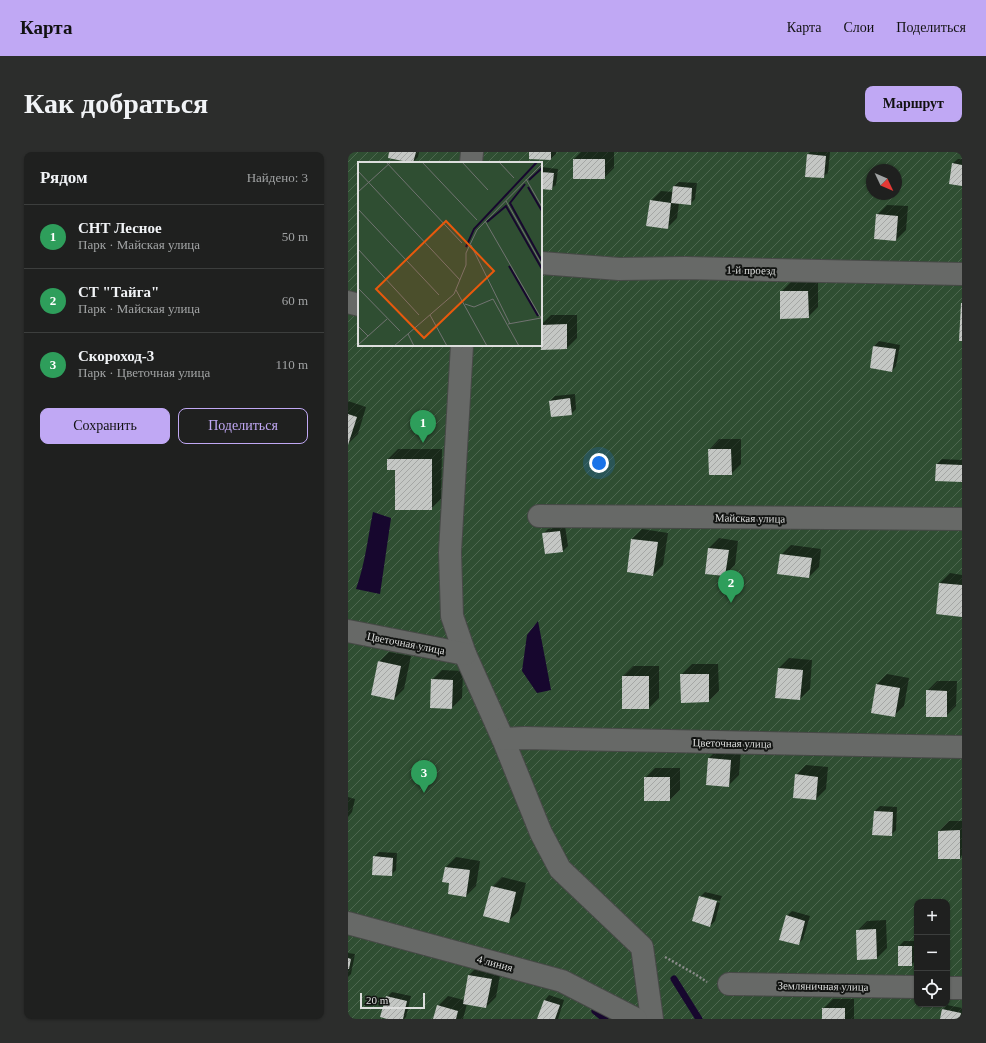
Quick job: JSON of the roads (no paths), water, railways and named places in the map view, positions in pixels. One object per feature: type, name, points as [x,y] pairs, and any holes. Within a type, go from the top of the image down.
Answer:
[{"type":"street","points":[[471,162],[472,152]]},
{"type":"street","name":"1-й проезд","points":[[542,263],[619,269],[685,268],[962,274]]},
{"type":"street","points":[[348,302],[358,305]]},
{"type":"street","points":[[462,346],[450,552],[452,616],[465,654],[503,739],[541,833],[560,869],[642,947],[652,1019]]},
{"type":"street","name":"Майская улица","points":[[539,516],[962,520]]},
{"type":"street","name":"Цветочная улица","points":[[348,631],[465,654]]},
{"type":"street","name":"Цветочная улица","points":[[503,739],[524,738],[962,747]]},
{"type":"street","name":"4 линия","points":[[348,923],[562,981],[636,1019]]},
{"type":"street","name":"Земляничная улица","points":[[729,984],[914,987]]},
{"type":"street","points":[[950,988],[962,988]]},
{"type":"waterway","points":[[674,979],[699,1019]]},
{"type":"waterway","points":[[595,1011],[605,1019]]},
{"type":"place","name":"СНТ Лесное","points":[[423,443]]},
{"type":"place","name":"СТ \"Тайга\"","points":[[731,603]]},
{"type":"place","name":"Скороход-3","points":[[424,793]]}]
